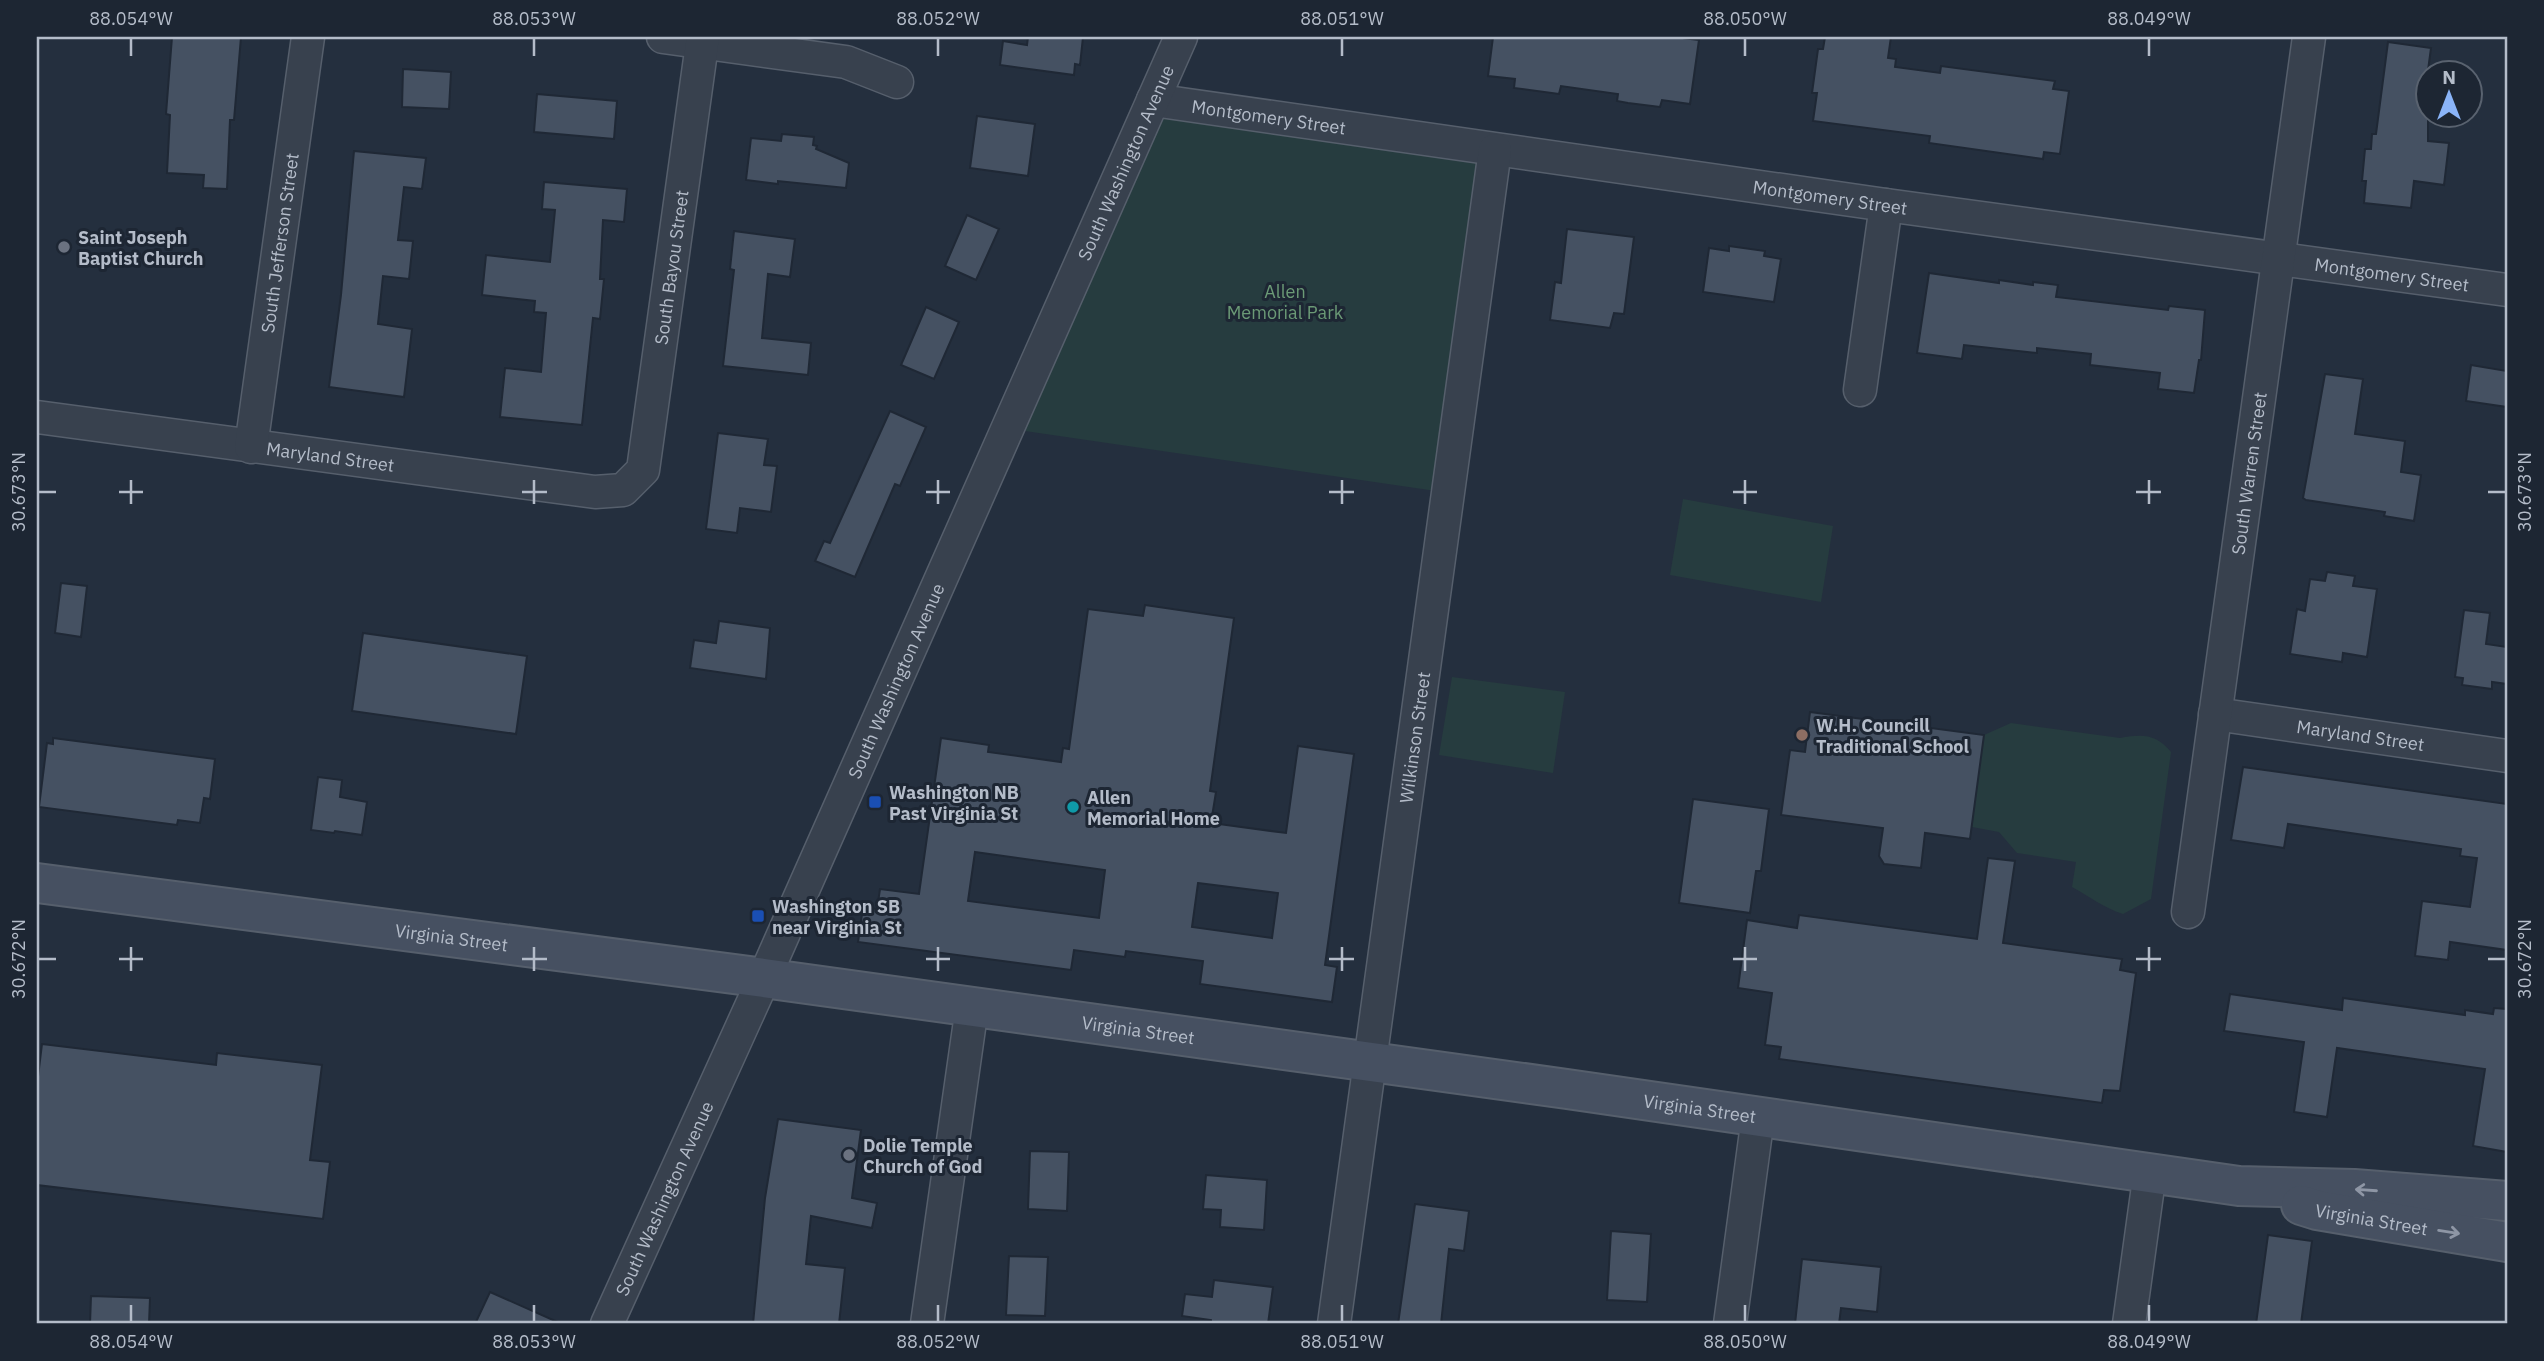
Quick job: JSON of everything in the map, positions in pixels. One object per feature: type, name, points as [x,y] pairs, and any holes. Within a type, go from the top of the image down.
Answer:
[{"type":"street","name":"South Jefferson Street","points":[[251,447],[308,37]]},
{"type":"street","points":[[663,37],[703,40],[846,62],[897,82]]},
{"type":"street","name":"South Washington Avenue","points":[[607,1324],[764,978],[1181,37]]},
{"type":"street","name":"South Warren Street","points":[[2188,912],[2309,37]]},
{"type":"street","name":"South Bayou Street","points":[[623,490],[643,471],[703,40]]},
{"type":"street","name":"Montgomery Street","points":[[1153,100],[1886,205],[2507,290]]},
{"type":"street","name":"Wilkinson Street","points":[[1334,1324],[1495,150]]},
{"type":"street","points":[[1860,390],[1886,205]]},
{"type":"street","name":"Maryland Street","points":[[37,417],[595,492],[623,490]]},
{"type":"street","name":"Maryland Street","points":[[2215,714],[2507,756]]},
{"type":"street","name":"Virginia Street","points":[[37,883],[764,978],[2239,1186],[2354,1189],[2507,1201]]},
{"type":"street","points":[[927,1324],[972,1007]]},
{"type":"street","points":[[1730,1324],[1758,1117]]},
{"type":"street","points":[[2129,1324],[2150,1172]]},
{"type":"street","name":"Virginia Street","points":[[2239,1186],[2317,1210],[2507,1242]]},
{"type":"green space","name":"Allen Memorial Park","points":[[1163,117],[1480,161],[1436,491],[1025,431]]},
{"type":"green space","points":[[1683,499],[1833,526],[1821,602],[1670,575]]},
{"type":"green space","points":[[1452,677],[1565,692],[1553,773],[1439,755]]},
{"type":"green space","points":[[2011,723],[2120,738],[2149,737],[2171,752],[2151,899],[2123,914],[2072,887],[2076,862],[2017,853],[1999,832],[1972,827],[1984,735]]},
{"type":"building","points":[[172,37],[241,37],[234,120],[230,120],[227,189],[203,188],[204,175],[167,173],[170,115],[166,114]]},
{"type":"building","points":[[1028,37],[1083,37],[1080,65],[1075,64],[1074,75],[1000,65],[1003,41],[1027,45]]},
{"type":"building","points":[[1493,37],[1674,37],[1699,40],[1690,104],[1662,100],[1660,107],[1628,103],[1617,101],[1618,94],[1561,86],[1559,94],[1514,88],[1515,79],[1488,76]]},
{"type":"building","points":[[1825,37],[1891,37],[1888,58],[1896,59],[1895,67],[1940,73],[1941,66],[2055,81],[2053,89],[2069,91],[2060,154],[2044,152],[2043,159],[1929,143],[1930,136],[1813,121],[1817,93],[1812,93],[1818,49],[1823,49]]},
{"type":"building","points":[[2388,42],[2431,48],[2429,60],[2414,60],[2414,130],[2428,130],[2428,141],[2449,143],[2444,185],[2414,181],[2411,208],[2364,203],[2366,181],[2362,181],[2365,149],[2371,149],[2372,134],[2376,134]]},
{"type":"building","points":[[403,69],[451,72],[449,109],[402,107]]},
{"type":"building","points":[[537,94],[617,101],[614,139],[534,132]]},
{"type":"building","points":[[977,116],[1035,124],[1028,176],[970,168]]},
{"type":"building","points":[[782,134],[814,137],[813,145],[817,146],[816,149],[849,163],[846,188],[746,180],[751,138],[781,141]]},
{"type":"building","points":[[354,151],[426,158],[422,189],[404,187],[398,240],[413,241],[409,279],[383,276],[378,324],[412,329],[404,397],[329,387],[341,295]]},
{"type":"building","points":[[544,182],[627,189],[624,222],[603,220],[600,279],[604,279],[600,319],[593,318],[582,425],[500,417],[505,368],[541,372],[546,313],[534,312],[535,301],[482,295],[486,255],[550,262],[555,210],[542,209]]},
{"type":"building","points":[[967,215],[999,229],[976,280],[945,266]]},
{"type":"building","points":[[1567,229],[1634,237],[1624,314],[1614,313],[1610,328],[1550,320],[1555,282],[1561,283]]},
{"type":"building","points":[[734,231],[795,239],[790,277],[768,274],[762,338],[811,343],[808,375],[723,366],[734,270],[730,269]]},
{"type":"building","points":[[1729,246],[1765,251],[1764,256],[1781,259],[1774,302],[1703,292],[1709,248],[1729,251]]},
{"type":"building","points":[[1929,273],[1999,283],[1999,280],[2033,285],[2033,282],[2058,285],[2056,297],[2168,310],[2169,306],[2205,310],[2201,360],[2194,393],[2158,389],[2160,373],[2090,365],[2091,354],[2037,348],[2037,353],[1964,345],[1962,359],[1917,353]]},
{"type":"building","points":[[926,307],[959,322],[934,379],[901,365]]},
{"type":"building","points":[[2471,365],[2507,371],[2507,407],[2466,401]]},
{"type":"building","points":[[2325,374],[2363,379],[2355,434],[2405,441],[2401,472],[2421,475],[2414,521],[2384,516],[2385,512],[2303,498]]},
{"type":"building","points":[[890,411],[926,427],[900,486],[895,484],[855,577],[815,561],[824,541],[830,543]]},
{"type":"building","points":[[718,433],[768,439],[764,465],[777,466],[771,512],[740,508],[737,533],[706,529]]},
{"type":"building","points":[[2327,572],[2355,576],[2353,586],[2377,589],[2367,657],[2343,653],[2342,662],[2290,654],[2297,609],[2305,611],[2310,579],[2325,581]]},
{"type":"building","points":[[61,583],[87,586],[81,637],[55,633]]},
{"type":"building","name":"Allen Memorial Home","points":[[1145,605],[1234,618],[1210,791],[1216,792],[1211,823],[1286,833],[1298,746],[1354,754],[1325,965],[1337,967],[1332,1002],[1200,984],[1203,961],[1126,951],[1125,957],[1074,950],[1071,970],[858,942],[863,907],[877,909],[880,889],[919,894],[941,738],[989,745],[988,752],[1061,762],[1063,748],[1069,749],[1088,609],[1143,616]],"holes":[[[975,852],[1105,870],[1099,918],[968,901]],[[1198,883],[1278,893],[1272,938],[1192,927]]]},
{"type":"building","points":[[2464,610],[2490,613],[2486,644],[2507,647],[2507,684],[2492,682],[2492,689],[2462,685],[2463,678],[2455,677]]},
{"type":"building","points":[[719,621],[770,628],[766,679],[690,668],[694,640],[716,643]]},
{"type":"building","points":[[363,633],[527,656],[516,734],[352,711]]},
{"type":"building","points":[[1810,712],[1984,735],[1970,839],[1925,833],[1921,868],[1884,864],[1879,856],[1883,828],[1781,815],[1790,750],[1805,752]]},
{"type":"building","points":[[53,738],[215,759],[210,799],[204,798],[200,823],[178,820],[177,825],[39,807],[47,743],[53,744]]},
{"type":"building","points":[[2243,767],[2507,804],[2507,950],[2450,942],[2448,960],[2415,956],[2422,901],[2470,907],[2477,858],[2460,856],[2461,849],[2288,824],[2284,848],[2231,840]]},
{"type":"building","points":[[318,777],[342,780],[340,797],[367,802],[362,835],[311,830]]},
{"type":"building","points":[[1693,799],[1769,809],[1761,871],[1756,871],[1750,913],[1679,903]]},
{"type":"building","points":[[1988,858],[2015,861],[2003,943],[2122,959],[2120,970],[2136,973],[2120,1091],[2104,1090],[2102,1103],[1779,1059],[1781,1047],[1765,1045],[1772,993],[1738,988],[1747,920],[1797,928],[1799,915],[1977,939]]},
{"type":"building","points":[[2230,994],[2342,1010],[2343,998],[2465,1015],[2465,1010],[2493,1014],[2494,1008],[2507,1009],[2507,1152],[2473,1146],[2485,1069],[2337,1048],[2327,1117],[2294,1112],[2304,1042],[2224,1031]]},
{"type":"building","points":[[42,1044],[216,1065],[217,1053],[322,1065],[310,1160],[330,1162],[323,1219],[37,1185],[37,1085]]},
{"type":"building","points":[[778,1119],[861,1130],[852,1198],[877,1203],[872,1228],[811,1216],[806,1264],[845,1268],[839,1324],[753,1324],[765,1198]]},
{"type":"building","points":[[1030,1151],[1069,1152],[1067,1211],[1028,1209]]},
{"type":"building","points":[[1206,1175],[1267,1180],[1264,1230],[1220,1227],[1221,1210],[1203,1209]]},
{"type":"building","points":[[1415,1204],[1469,1211],[1464,1251],[1449,1249],[1441,1324],[1398,1324]]},
{"type":"building","points":[[1611,1231],[1651,1234],[1647,1302],[1607,1300]]},
{"type":"building","points":[[2268,1235],[2312,1241],[2301,1324],[2256,1324]]},
{"type":"building","points":[[1009,1256],[1048,1257],[1045,1316],[1006,1315]]},
{"type":"building","points":[[1802,1259],[1881,1267],[1877,1312],[1841,1308],[1839,1324],[1795,1324]]},
{"type":"building","points":[[1214,1280],[1273,1287],[1268,1324],[1211,1324],[1211,1320],[1182,1316],[1185,1294],[1212,1297]]},
{"type":"building","points":[[490,1292],[562,1324],[475,1324]]},
{"type":"building","points":[[91,1296],[150,1298],[149,1324],[90,1324]]},
{"type":"place","name":"Saint Joseph Baptist Church","points":[[64,247]]},
{"type":"place","name":"W.H. Councill Traditional School","points":[[1802,735]]},
{"type":"place","name":"Washington NB Past Virginia St","points":[[875,802]]},
{"type":"place","name":"Allen Memorial Home","points":[[1073,807]]},
{"type":"place","name":"Washington SB near Virginia St","points":[[758,916]]},
{"type":"place","name":"Dolie Temple Church of God","points":[[849,1155]]}]
